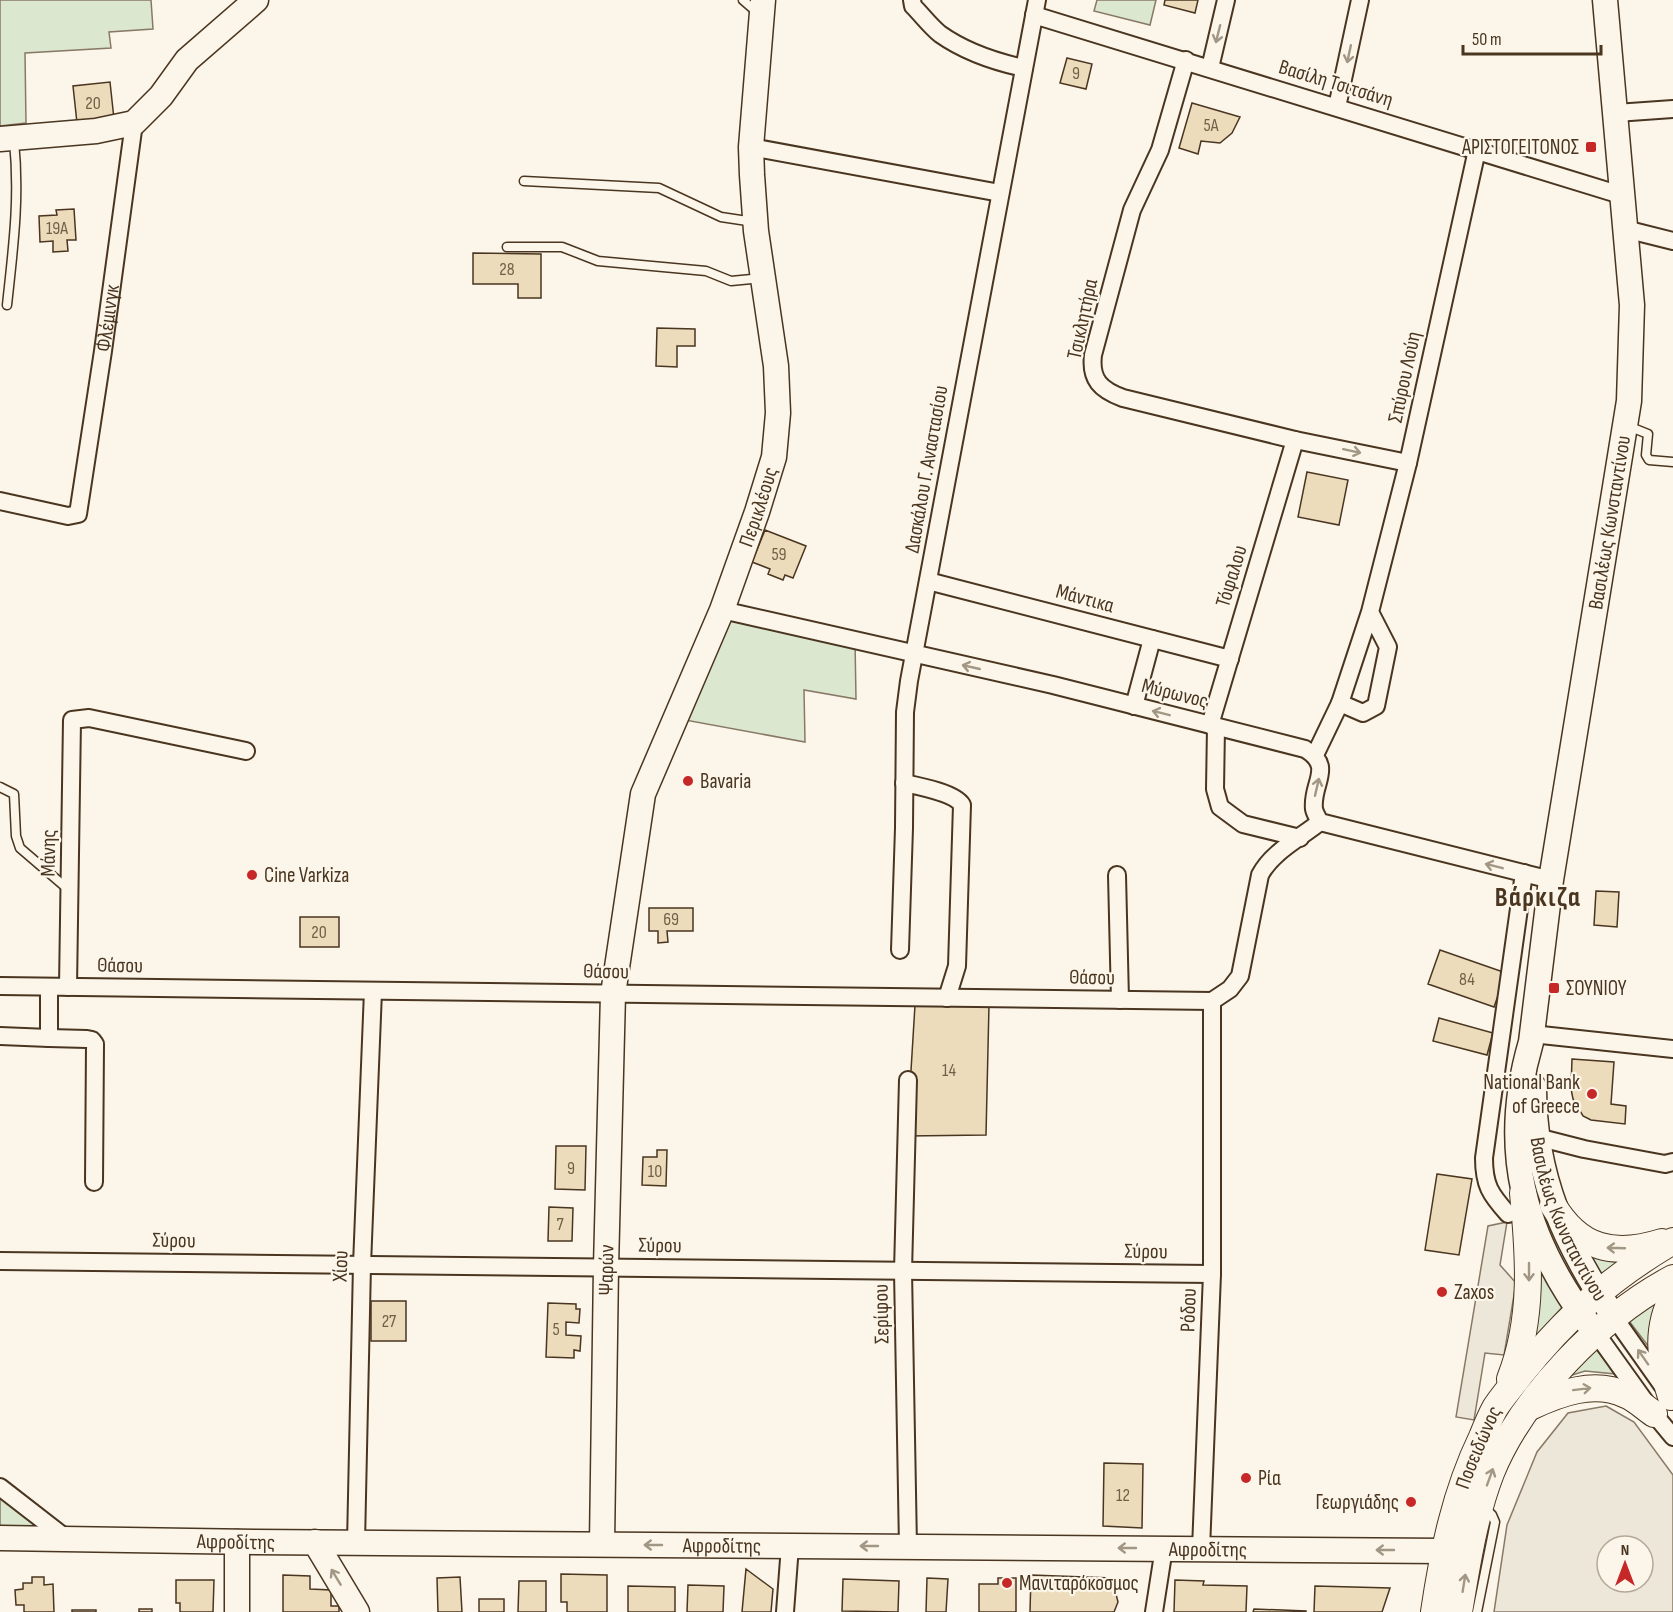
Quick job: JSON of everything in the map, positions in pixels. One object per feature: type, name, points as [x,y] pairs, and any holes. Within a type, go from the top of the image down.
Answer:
[{"type":"main road","points":[[1495,1408],[1510,1381],[1524,1333],[1529,1271],[1523,1193]]},
{"type":"main road","points":[[1553,1205],[1562,1220],[1574,1233],[1587,1242],[1605,1248],[1637,1248],[1673,1239]]},
{"type":"main road","name":"Ποσειδώνος","points":[[1459,1612],[1456,1552],[1469,1466],[1495,1408],[1542,1348],[1578,1310],[1673,1239]]},
{"type":"main road","name":"Ποσειδώνος","points":[[1434,1612],[1456,1552],[1481,1504],[1491,1474],[1502,1450],[1527,1408],[1555,1375],[1605,1325],[1673,1278]]},
{"type":"main road","points":[[1527,1408],[1573,1390],[1598,1388],[1666,1403],[1661,1326],[1673,1297]]},
{"type":"street","points":[[7,138],[96,130],[134,123],[161,96],[187,60],[256,0]]},
{"type":"street","points":[[912,0],[913,6],[940,33],[973,51],[1024,68]]},
{"type":"street","points":[[1210,68],[1226,0]]},
{"type":"street","points":[[1337,107],[1360,0]]},
{"type":"street","name":"Βασιλέως Κωνσταντίνου","points":[[1605,0],[1632,305],[1629,401],[1551,880],[1531,1038],[1519,1102],[1517,1147],[1523,1193],[1547,1255],[1578,1310],[1605,1325]]},
{"type":"street","name":"Περικλέους","points":[[613,994],[643,794],[722,610],[757,512],[774,456],[778,413],[777,366],[755,222],[752,147],[762,8]]},
{"type":"street","name":"Δασκάλου Γ. Αναστασίου","points":[[900,950],[905,712],[1036,8]]},
{"type":"street","name":"Βασίλη Τσιτσάνη","points":[[1036,8],[1210,68],[1624,196]]},
{"type":"street","name":"Τσικλητήρα","points":[[1186,60],[1161,150],[1132,210],[1093,355],[1093,375],[1097,383],[1103,390],[1123,398],[1295,440],[1408,463]]},
{"type":"street","points":[[1616,113],[1673,109]]},
{"type":"street","name":"Φλέμινγκ","points":[[0,501],[68,516],[78,514],[134,123]]},
{"type":"street","points":[[752,147],[1000,193]]},
{"type":"street","name":"Σπύρου Λούη","points":[[1315,755],[1340,704],[1370,612],[1408,463],[1477,150]]},
{"type":"street","points":[[1625,229],[1673,241]]},
{"type":"street","name":"Τόφαλου","points":[[1295,440],[1230,659],[1213,726],[1215,789],[1220,807],[1243,825],[1300,838]]},
{"type":"street","name":"Μάντικα","points":[[928,581],[1230,659]]},
{"type":"street","name":"Μύρωνος","points":[[722,610],[1053,685],[1305,748],[1315,755]]},
{"type":"street","points":[[1340,704],[1363,713],[1376,706],[1388,647],[1370,612]]},
{"type":"street","points":[[1134,706],[1152,639]]},
{"type":"street","name":"Μάνης","points":[[68,987],[72,720],[89,718],[246,751]]},
{"type":"street","points":[[1315,755],[1322,768],[1314,811],[1320,822],[1551,880]]},
{"type":"street","points":[[904,783],[952,796],[960,800],[962,805],[957,966],[947,998]]},
{"type":"street","points":[[1212,1001],[1230,989],[1240,976],[1260,875],[1265,866],[1320,822]]},
{"type":"street","points":[[1508,1214],[1490,1194],[1484,1174],[1484,1158],[1524,873]]},
{"type":"street","points":[[1117,875],[1120,1000]]},
{"type":"street","name":"Θάσου","points":[[0,986],[1212,1001]]},
{"type":"street","points":[[49,987],[49,1038]]},
{"type":"street","name":"Χίου","points":[[356,1543],[362,1265],[373,991]]},
{"type":"street","name":"Ψαρών","points":[[603,1545],[606,1267],[613,994]]},
{"type":"street","name":"Ρόδου","points":[[1201,1549],[1212,1274],[1212,1001]]},
{"type":"street","points":[[0,1036],[87,1039],[92,1040],[95,1044],[94,1182]]},
{"type":"street","points":[[1531,1038],[1673,1049]]},
{"type":"street","name":"Βασιλέως Κωνσταντίνου","points":[[1531,1038],[1537,1137],[1543,1171],[1553,1205],[1580,1264],[1598,1293],[1605,1325]]},
{"type":"street","name":"Σερίφου","points":[[908,1080],[903,1271],[908,1547]]},
{"type":"street","points":[[1537,1137],[1584,1149],[1665,1164],[1673,1162]]},
{"type":"street","name":"Σύρου","points":[[0,1261],[1212,1274]]},
{"type":"street","points":[[1605,1325],[1666,1403],[1673,1437]]},
{"type":"street","points":[[1605,1325],[1666,1403]]},
{"type":"street","points":[[0,1487],[67,1539]]},
{"type":"street","name":"Αφροδίτης","points":[[0,1538],[1456,1552]]},
{"type":"street","points":[[237,1542],[237,1612]]},
{"type":"street","points":[[315,1542],[357,1612]]},
{"type":"street","points":[[784,1612],[790,1546]]},
{"type":"street","points":[[1154,1612],[1164,1548]]},
{"type":"lane","points":[[743,0],[762,8]]},
{"type":"lane","points":[[7,138],[18,190],[7,305]]},
{"type":"lane","points":[[524,181],[659,188],[721,217],[755,222]]},
{"type":"lane","points":[[507,247],[562,247],[598,261],[705,271],[731,281],[763,278]]},
{"type":"lane","points":[[1625,425],[1647,434],[1646,455],[1649,460],[1673,462]]},
{"type":"lane","points":[[0,787],[14,794],[16,836],[20,848],[70,890]]},
{"type":"lane","points":[[1477,1612],[1495,1521],[1481,1504]]},
{"type":"green space","points":[[0,0],[151,0],[153,29],[109,32],[111,48],[25,53],[26,123],[0,126]]},
{"type":"green space","points":[[1097,0],[1156,0],[1150,25],[1094,11]]},
{"type":"green space","points":[[731,608],[855,640],[856,699],[804,690],[805,742],[685,720]]},
{"type":"green space","points":[[1585,1250],[1625,1257],[1600,1278]]},
{"type":"green space","points":[[1539,1256],[1564,1305],[1533,1340]]},
{"type":"green space","points":[[1672,1289],[1652,1351],[1629,1321]]},
{"type":"green space","points":[[1596,1349],[1616,1374],[1585,1371],[1569,1376]]},
{"type":"green space","points":[[0,1487],[67,1539],[0,1538]]},
{"type":"shaded area","points":[[1507,1222],[1500,1265],[1516,1283],[1504,1355],[1485,1353],[1474,1420],[1456,1417],[1488,1226]]},
{"type":"shaded area","points":[[1606,1406],[1634,1422],[1673,1475],[1673,1612],[1494,1612],[1507,1525],[1537,1452],[1568,1413]]},
{"type":"building","points":[[1165,0],[1198,0],[1195,13],[1164,5]]},
{"type":"building","points":[[1067,58],[1092,64],[1086,89],[1060,83]]},
{"type":"building","points":[[110,82],[114,119],[77,123],[73,86]]},
{"type":"building","points":[[1192,103],[1240,117],[1232,133],[1220,143],[1201,141],[1198,154],[1179,148]]},
{"type":"building","points":[[74,209],[76,240],[67,240],[68,251],[53,252],[53,241],[40,242],[39,216],[57,215],[56,210]]},
{"type":"building","points":[[473,253],[541,254],[541,298],[518,298],[518,284],[473,284]]},
{"type":"building","points":[[657,328],[695,329],[695,346],[677,346],[677,367],[656,366]]},
{"type":"building","points":[[1307,472],[1348,480],[1339,525],[1298,517]]},
{"type":"building","points":[[765,530],[806,546],[793,578],[785,575],[783,580],[768,574],[770,569],[752,562]]},
{"type":"building","points":[[1596,891],[1619,892],[1617,927],[1594,925]]},
{"type":"building","points":[[649,908],[693,908],[693,931],[667,931],[668,942],[658,943],[658,931],[649,931]]},
{"type":"building","points":[[300,917],[339,917],[339,947],[300,947]]},
{"type":"building","points":[[1440,950],[1506,973],[1494,1007],[1428,984]]},
{"type":"building","points":[[915,1005],[989,1005],[986,1135],[907,1136]]},
{"type":"building","points":[[1439,1018],[1493,1033],[1487,1055],[1433,1041]]},
{"type":"building","name":"National Bank of Greece","points":[[1572,1059],[1614,1062],[1611,1104],[1626,1106],[1625,1124],[1591,1120],[1583,1116],[1573,1099],[1571,1089]]},
{"type":"building","points":[[556,1146],[586,1146],[585,1190],[555,1189]]},
{"type":"building","points":[[657,1150],[667,1150],[666,1186],[642,1185],[643,1157],[657,1157]]},
{"type":"building","points":[[1437,1174],[1472,1179],[1459,1255],[1425,1250]]},
{"type":"building","points":[[549,1207],[573,1208],[572,1241],[548,1241]]},
{"type":"building","points":[[371,1301],[406,1301],[406,1341],[371,1341]]},
{"type":"building","points":[[548,1303],[576,1304],[576,1309],[580,1309],[579,1323],[566,1322],[566,1335],[581,1336],[580,1351],[574,1350],[574,1358],[546,1357]]},
{"type":"building","points":[[1104,1463],[1143,1464],[1142,1528],[1103,1526]]},
{"type":"building","points":[[746,1569],[773,1589],[771,1612],[742,1612]]},
{"type":"building","points":[[561,1574],[607,1575],[607,1612],[567,1612],[567,1602],[561,1602]]},
{"type":"building","points":[[283,1575],[310,1576],[310,1589],[331,1590],[331,1606],[339,1606],[339,1612],[283,1612]]},
{"type":"building","points":[[1031,1575],[1112,1578],[1118,1602],[1114,1612],[1030,1612]]},
{"type":"building","points":[[32,1577],[44,1577],[44,1585],[53,1584],[54,1612],[24,1612],[24,1605],[16,1605],[15,1590],[23,1589],[23,1583],[32,1583]]},
{"type":"building","points":[[460,1577],[462,1612],[438,1612],[437,1578]]},
{"type":"building","points":[[927,1578],[948,1579],[946,1612],[926,1612]]},
{"type":"building","points":[[998,1578],[1016,1578],[1016,1612],[979,1612],[979,1584],[998,1584]]},
{"type":"building","points":[[843,1579],[899,1581],[898,1612],[842,1611]]},
{"type":"building","points":[[176,1580],[214,1580],[213,1612],[180,1612],[180,1603],[176,1603]]},
{"type":"building","points":[[1175,1580],[1204,1581],[1203,1585],[1247,1586],[1246,1612],[1174,1612]]},
{"type":"building","points":[[519,1581],[546,1581],[546,1612],[518,1612]]},
{"type":"building","points":[[688,1585],[724,1586],[723,1612],[687,1612]]},
{"type":"building","points":[[628,1586],[675,1587],[675,1612],[628,1612]]},
{"type":"building","points":[[1315,1586],[1390,1588],[1382,1612],[1314,1612]]},
{"type":"building","points":[[479,1599],[504,1599],[504,1612],[479,1612]]},
{"type":"building","points":[[139,1609],[152,1609],[152,1612],[139,1612]]},
{"type":"building","points":[[1254,1609],[1306,1611],[1306,1612],[1253,1612]]},
{"type":"building","points":[[72,1610],[96,1610],[96,1612],[72,1612]]},
{"type":"place","name":"ΑΡΙΣΤΟΓΕΙΤΟΝΟΣ","points":[[1591,147]]},
{"type":"place","name":"Bavaria","points":[[688,781]]},
{"type":"place","name":"Cine Varkiza","points":[[252,875]]},
{"type":"place","name":"ΣΟΥΝΙΟΥ","points":[[1554,988]]},
{"type":"place","name":"National Bank of Greece","points":[[1592,1094]]},
{"type":"place","name":"Zaxos","points":[[1442,1292]]},
{"type":"place","name":"Ρία","points":[[1246,1478]]},
{"type":"place","name":"Γεωργιάδης","points":[[1411,1502]]},
{"type":"place","name":"Μανιταρόκοσμος","points":[[1007,1583]]},
{"type":"district","name":"Βάρκιζα","points":[[1538,897]]}]
